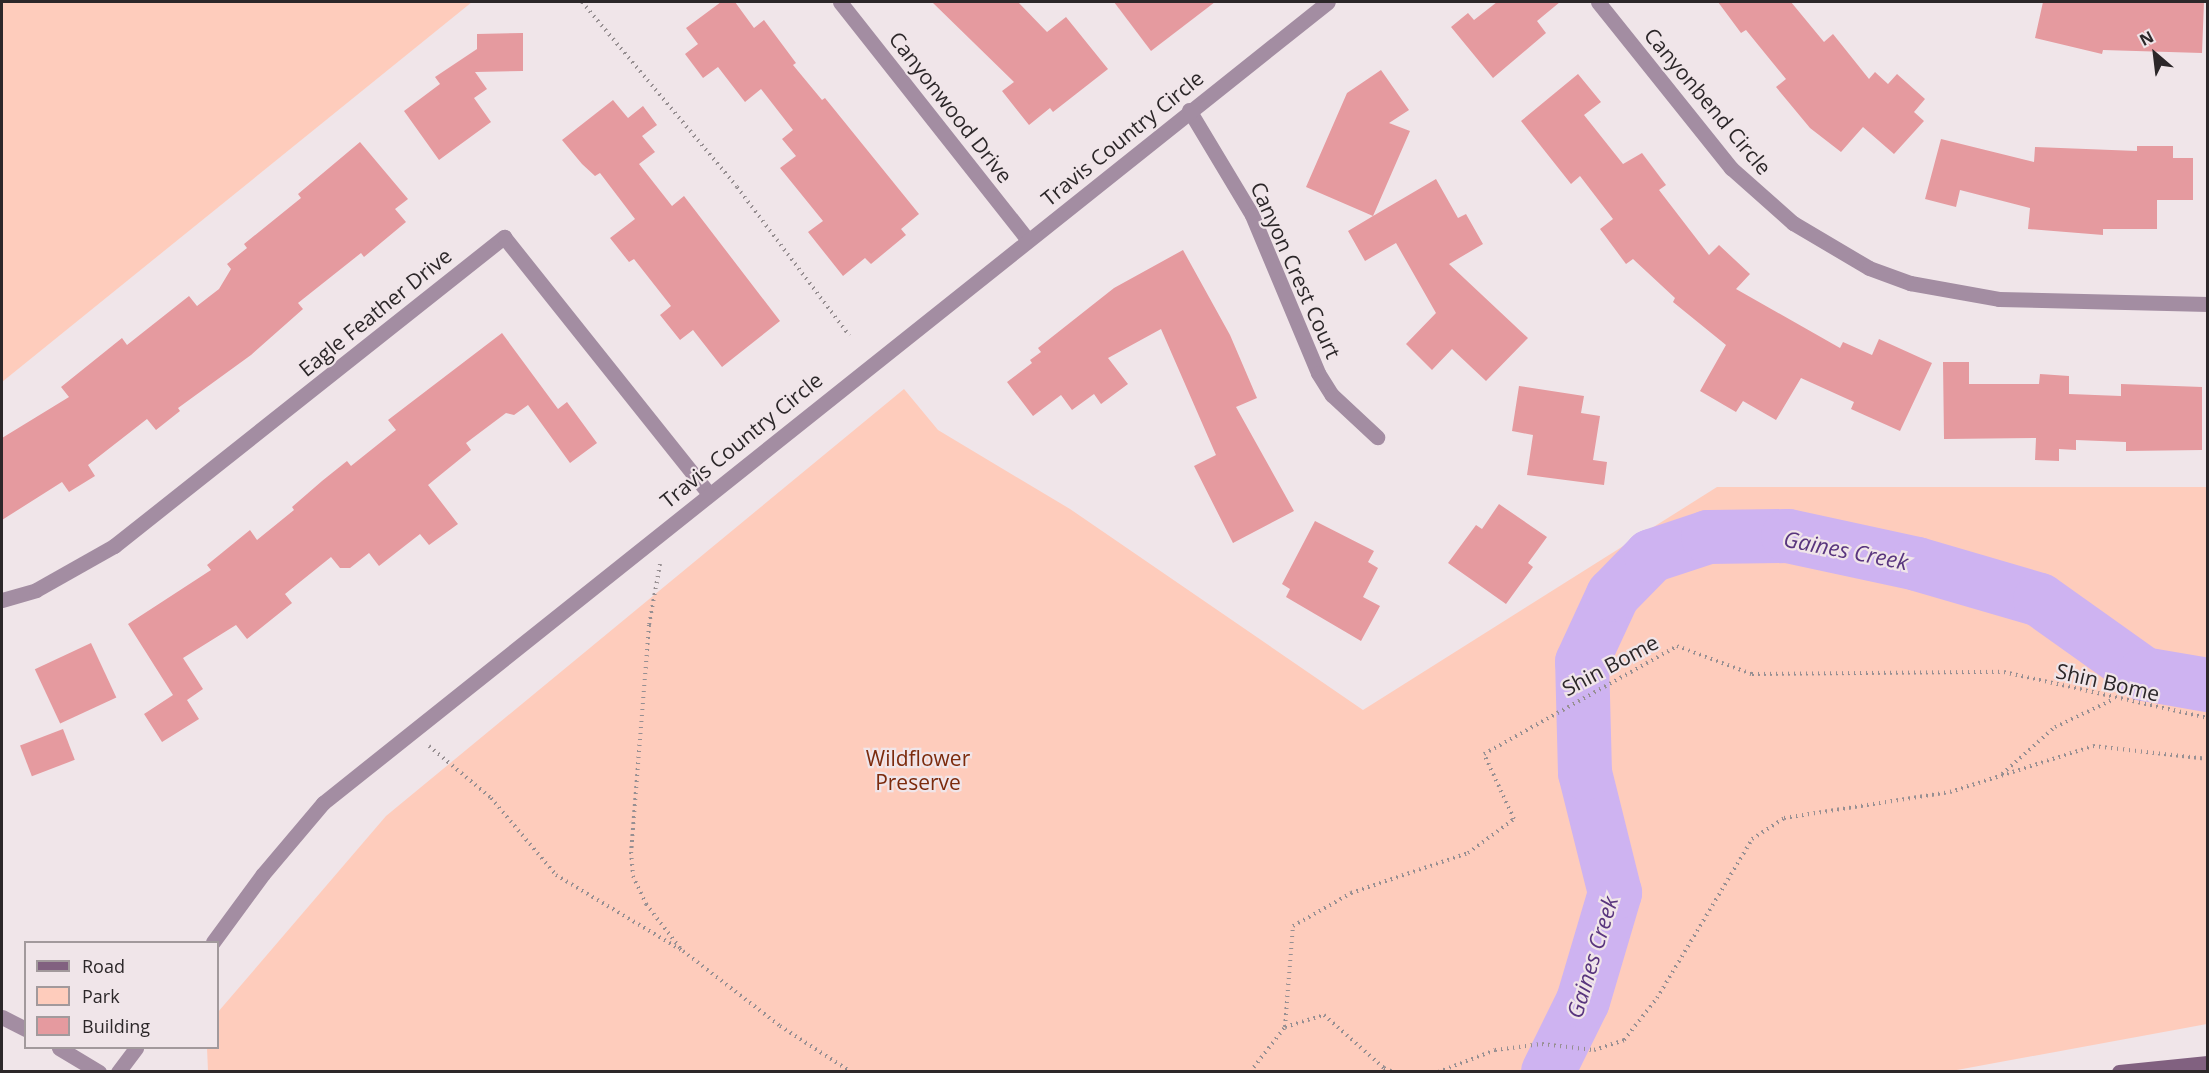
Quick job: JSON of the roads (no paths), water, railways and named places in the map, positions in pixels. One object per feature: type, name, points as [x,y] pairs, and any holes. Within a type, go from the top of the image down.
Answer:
[{"type":"main road","points":[[2119,1071],[2208,1063]]},
{"type":"street","name":"Canyonwood Drive","points":[[840,2],[1028,240]]},
{"type":"street","name":"Travis Country Circle","points":[[214,941],[263,874],[323,803],[409,731],[1328,2]]},
{"type":"street","name":"Canyonbend Circle","points":[[1598,2],[1731,168],[1793,223],[1869,268],[1910,283],[1999,299],[2208,304]]},
{"type":"street","name":"Canyon Crest Court","points":[[1190,110],[1252,215],[1318,373],[1332,395],[1377,437]]},
{"type":"street","name":"Eagle Feather Drive","points":[[2,600],[36,590],[114,546],[504,237],[708,493]]},
{"type":"street","points":[[2,1017],[24,1028]]},
{"type":"street","points":[[62,1049],[99,1071]]},
{"type":"street","points":[[118,1071],[134,1049]]},
{"type":"waterway","name":"Gaines Creek","points":[[1548,1072],[1583,1001],[1615,893],[1585,773],[1582,662],[1613,595],[1651,556],[1708,537],[1788,536],[1917,564],[2040,600],[2144,674],[2208,685]]},
{"type":"park label","name":"Wildflower Preserve","points":[[918,770]]}]
